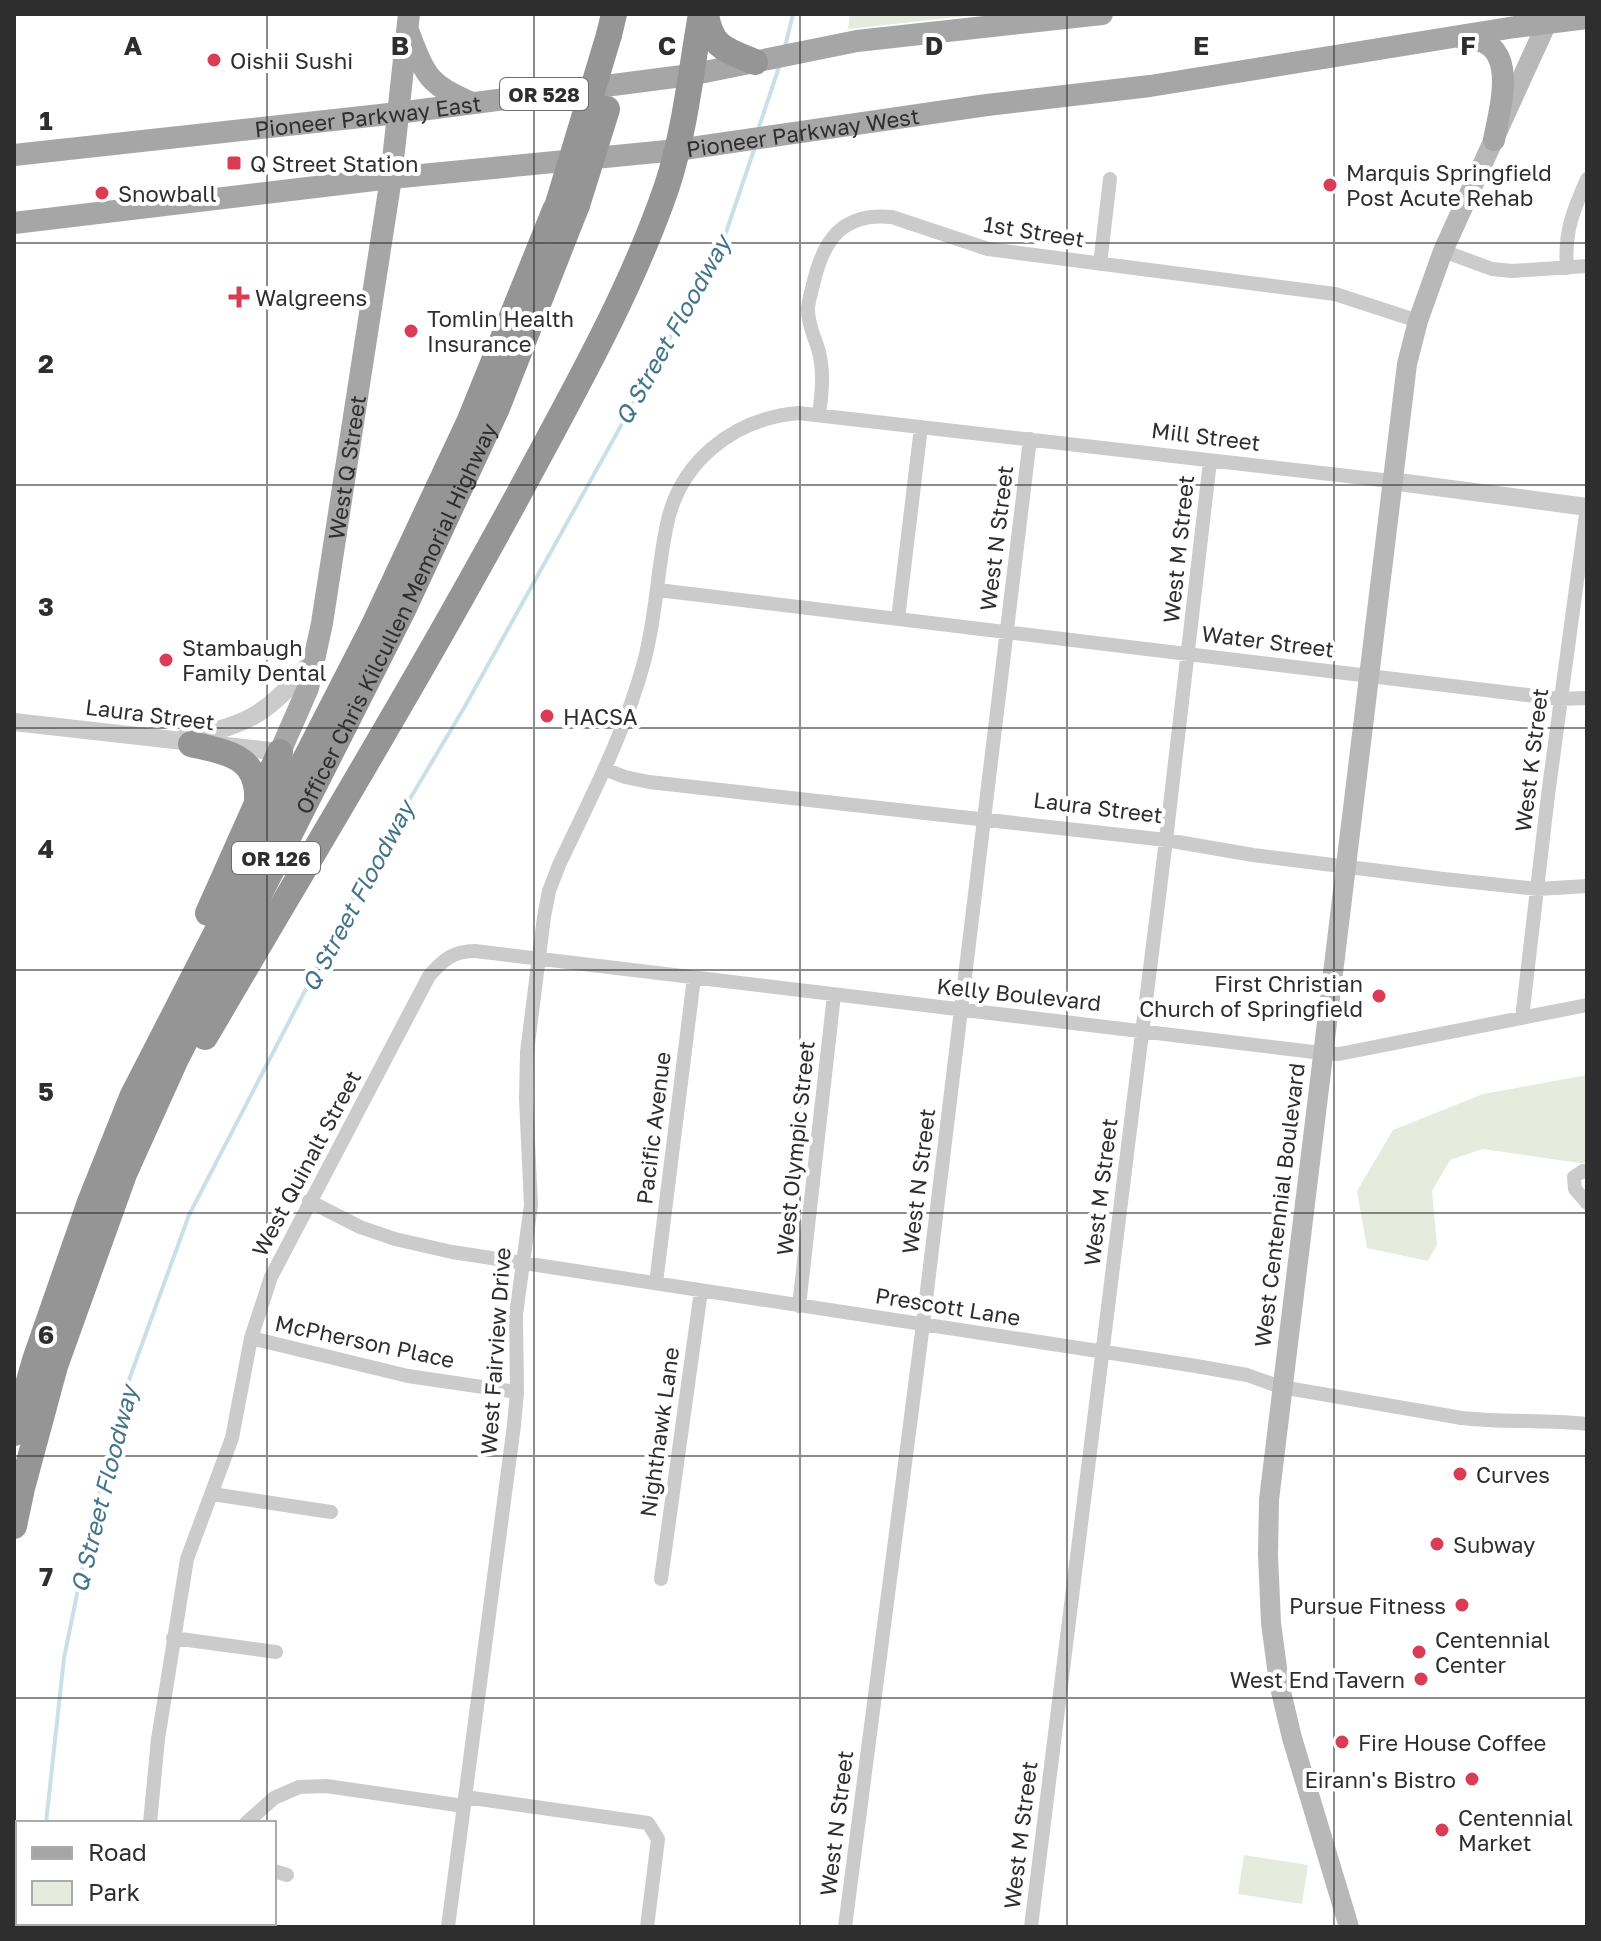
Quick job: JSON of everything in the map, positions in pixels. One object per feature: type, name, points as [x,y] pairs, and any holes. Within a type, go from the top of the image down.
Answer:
[{"type":"highway","points":[[703,14],[709,33],[715,40],[755,62]]},
{"type":"highway","points":[[124,1174],[496,535],[594,355],[650,231],[677,150],[703,14]]},
{"type":"highway","name":"Officer Chris Kilcullen Memorial Highway","points":[[14,1526],[55,1366],[124,1174],[175,1061],[427,558],[497,408],[567,206],[621,24]]},
{"type":"highway","name":"Officer Chris Kilcullen Memorial Highway","points":[[14,1433],[35,1360],[90,1202],[132,1097],[373,627],[567,206]]},
{"type":"highway","points":[[191,744],[217,751],[248,765],[256,777],[257,804]]},
{"type":"highway","points":[[132,1097],[158,1024],[280,752]]},
{"type":"main road","name":"Pioneer Parkway East","points":[[14,155],[91,149],[398,113],[690,75],[857,41],[1102,14]]},
{"type":"main road","name":"Pioneer Parkway West","points":[[14,223],[391,178],[677,150],[987,105],[1150,86],[1549,18],[1587,18]]},
{"type":"main road","name":"West Centennial Boulevard","points":[[1349,1927],[1292,1738],[1277,1668],[1268,1555],[1269,1500],[1405,379],[1418,321],[1443,251],[1549,18]]},
{"type":"main road","points":[[408,21],[422,68],[443,90],[472,103]]},
{"type":"main road","name":"West Q Street","points":[[280,752],[299,712],[316,655],[391,178],[408,21]]},
{"type":"main road","points":[[1449,37],[1473,38],[1484,42],[1497,53],[1502,63],[1502,99],[1494,140]]},
{"type":"street","points":[[1100,264],[1110,179]]},
{"type":"street","points":[[1567,268],[1565,246],[1570,216],[1587,179]]},
{"type":"street","name":"1st Street","points":[[819,414],[823,371],[808,308],[817,268],[833,235],[848,223],[877,215],[892,217],[988,249],[1335,294],[1418,321]]},
{"type":"street","points":[[1443,251],[1492,269],[1512,271],[1587,266]]},
{"type":"street","name":"West Fairview Drive","points":[[448,1927],[517,1392],[516,1314],[531,1205],[527,1052],[549,891],[604,769],[645,661],[666,528],[672,504],[682,484],[706,452],[723,438],[761,419],[788,414],[819,414]]},
{"type":"street","name":"Mill Street","points":[[819,414],[1587,507]]},
{"type":"street","points":[[898,619],[921,427]]},
{"type":"street","name":"West N Street","points":[[845,1927],[923,1324],[1030,439]]},
{"type":"street","name":"West M Street","points":[[1031,1927],[1189,654],[1210,461]]},
{"type":"street","name":"West K Street","points":[[1522,1018],[1560,699],[1587,507]]},
{"type":"street","name":"Water Street","points":[[658,590],[1560,699],[1587,698]]},
{"type":"street","points":[[163,740],[235,726],[256,716],[276,702],[316,655]]},
{"type":"street","name":"Laura Street","points":[[14,722],[280,752]]},
{"type":"street","name":"Laura Street","points":[[604,769],[649,782],[984,818],[1166,840],[1253,855],[1538,889],[1587,886]]},
{"type":"street","name":"West Quinalt Street","points":[[150,1821],[158,1739],[187,1559],[232,1438],[251,1338],[271,1277],[429,976],[444,959],[460,951],[539,959]]},
{"type":"street","name":"Kelly Boulevard","points":[[539,959],[1339,1054],[1587,1005]]},
{"type":"street","name":"Pacific Avenue","points":[[656,1283],[694,978]]},
{"type":"street","name":"West Olympic Street","points":[[799,1306],[834,995]]},
{"type":"street","points":[[1581,1174],[1575,1189],[1587,1203]]},
{"type":"street","name":"Prescott Lane","points":[[309,1201],[360,1227],[395,1239],[452,1252],[1247,1375],[1281,1387],[1476,1419],[1555,1420],[1587,1424]]},
{"type":"street","name":"Nighthawk Lane","points":[[661,1579],[701,1291]]},
{"type":"street","name":"McPherson Place","points":[[251,1338],[408,1376],[517,1392]]},
{"type":"street","points":[[212,1494],[331,1512]]},
{"type":"street","points":[[173,1638],[276,1652]]},
{"type":"street","points":[[248,1821],[274,1798],[299,1787],[326,1786],[648,1823],[658,1839],[647,1927]]},
{"type":"green space","points":[[850,14],[984,14],[848,29]]},
{"type":"green space","points":[[1587,1075],[1587,1164],[1483,1149],[1450,1160],[1432,1191],[1437,1245],[1428,1261],[1367,1248],[1357,1191],[1393,1130],[1483,1094]]},
{"type":"green space","points":[[1244,1855],[1308,1865],[1302,1904],[1238,1894]]},
{"type":"waterway","name":"Q Street Floodway","points":[[785,47],[793,14]]},
{"type":"waterway","name":"Q Street Floodway","points":[[758,130],[779,67]]},
{"type":"waterway","name":"Q Street Floodway","points":[[46,1821],[64,1658],[93,1516],[130,1377],[189,1215],[367,871],[464,708],[722,244],[755,147]]},
{"type":"place","name":"Oishii Sushi","points":[[214,60]]},
{"type":"place","name":"Q Street Station","points":[[234,163]]},
{"type":"place","name":"Marquis Springfield Post Acute Rehab","points":[[1330,185]]},
{"type":"place","name":"Snowball","points":[[102,193]]},
{"type":"place","name":"Walgreens","points":[[239,297]]},
{"type":"place","name":"Tomlin Health Insurance","points":[[411,331]]},
{"type":"place","name":"Stambaugh Family Dental","points":[[166,660]]},
{"type":"place","name":"HACSA","points":[[547,716]]},
{"type":"place","name":"First Christian Church of Springfield","points":[[1379,996]]},
{"type":"place","name":"Curves","points":[[1460,1474]]},
{"type":"place","name":"Subway","points":[[1437,1544]]},
{"type":"place","name":"Pursue Fitness","points":[[1462,1605]]},
{"type":"place","name":"Centennial Center","points":[[1419,1652]]},
{"type":"place","name":"West End Tavern","points":[[1421,1679]]},
{"type":"place","name":"Fire House Coffee","points":[[1342,1742]]},
{"type":"place","name":"Eirann's Bistro","points":[[1472,1779]]},
{"type":"place","name":"Centennial Market","points":[[1442,1830]]}]
